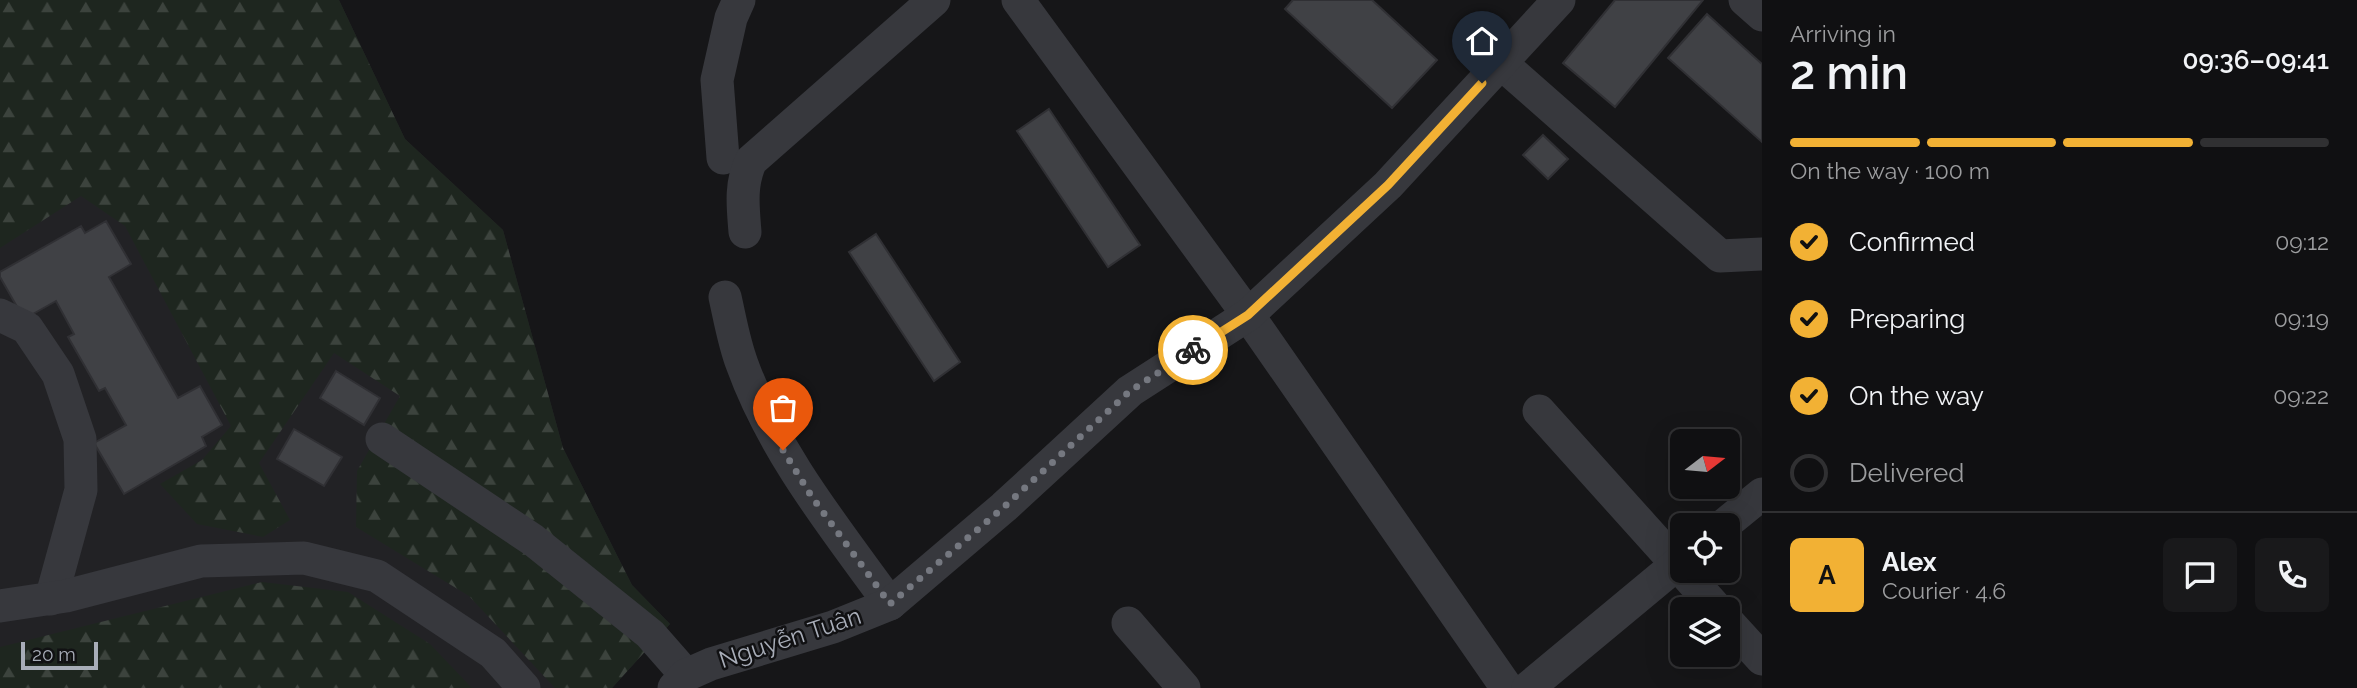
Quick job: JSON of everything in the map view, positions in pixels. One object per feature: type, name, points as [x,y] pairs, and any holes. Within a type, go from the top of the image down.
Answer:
[{"type":"street","points":[[723,158],[717,80],[731,18],[739,0]]},
{"type":"street","points":[[745,232],[744,176],[751,161],[934,0]]},
{"type":"street","points":[[1018,0],[1248,315],[1507,688]]},
{"type":"street","name":"Nguyễn Tuân","points":[[696,679],[890,604],[1004,507],[1130,391],[1248,315],[1388,185],[1559,0]]},
{"type":"street","points":[[1745,0],[1762,16]]},
{"type":"street","points":[[1501,63],[1720,256],[1762,254]]},
{"type":"street","points":[[724,297],[741,363],[769,427],[812,497],[890,604]]},
{"type":"street","points":[[0,315],[27,328],[58,374],[80,439],[81,490],[51,599]]},
{"type":"street","points":[[1539,411],[1670,555]]},
{"type":"street","points":[[382,439],[533,540],[650,634],[696,679]]},
{"type":"street","points":[[1739,513],[1762,494]]},
{"type":"street","points":[[0,606],[51,599],[201,561],[304,558],[377,576],[493,653],[524,688]]},
{"type":"street","points":[[1528,688],[1670,574]]},
{"type":"street","points":[[1695,583],[1707,597]]},
{"type":"street","points":[[1128,624],[1184,688]]},
{"type":"street","points":[[1740,635],[1762,659]]},
{"type":"shaded area","points":[[0,0],[339,0],[405,139],[503,230],[563,448],[632,585],[670,624],[612,688],[0,688]]},
{"type":"green space","points":[[0,0],[339,0],[405,139],[503,230],[563,448],[632,585],[670,624],[612,688],[555,688],[469,596],[356,527],[357,471],[400,396],[334,353],[259,463],[290,520],[263,537],[197,524],[160,484],[202,460],[231,426],[125,226],[81,196],[0,248]]},
{"type":"green space","points":[[262,582],[348,592],[430,644],[472,688],[0,688],[0,647]]},
{"type":"building","points":[[1293,0],[1372,0],[1437,60],[1392,108],[1285,9]]},
{"type":"building","points":[[1615,0],[1703,0],[1615,107],[1563,63]]},
{"type":"building","points":[[1707,14],[1762,64],[1762,142],[1668,58]]},
{"type":"building","points":[[1049,109],[1140,245],[1108,267],[1017,131]]},
{"type":"building","points":[[1543,135],[1568,159],[1548,179],[1523,155]]},
{"type":"building","points":[[106,221],[131,264],[109,277],[178,398],[200,386],[222,425],[202,437],[206,446],[124,494],[94,443],[126,425],[105,388],[99,391],[68,337],[74,334],[56,301],[24,319],[0,277],[0,272],[81,226],[85,233]]},
{"type":"building","points":[[876,234],[960,362],[934,381],[849,252]]},
{"type":"building","points":[[336,371],[380,398],[364,425],[320,398]]},
{"type":"building","points":[[294,429],[342,457],[324,486],[277,459]]},
{"type":"way so far","points":[[783,450],[812,497],[890,604],[1004,507],[1130,391],[1193,350]]},
{"type":"route","points":[[1193,350],[1248,315],[1388,185],[1482,83]]}]
